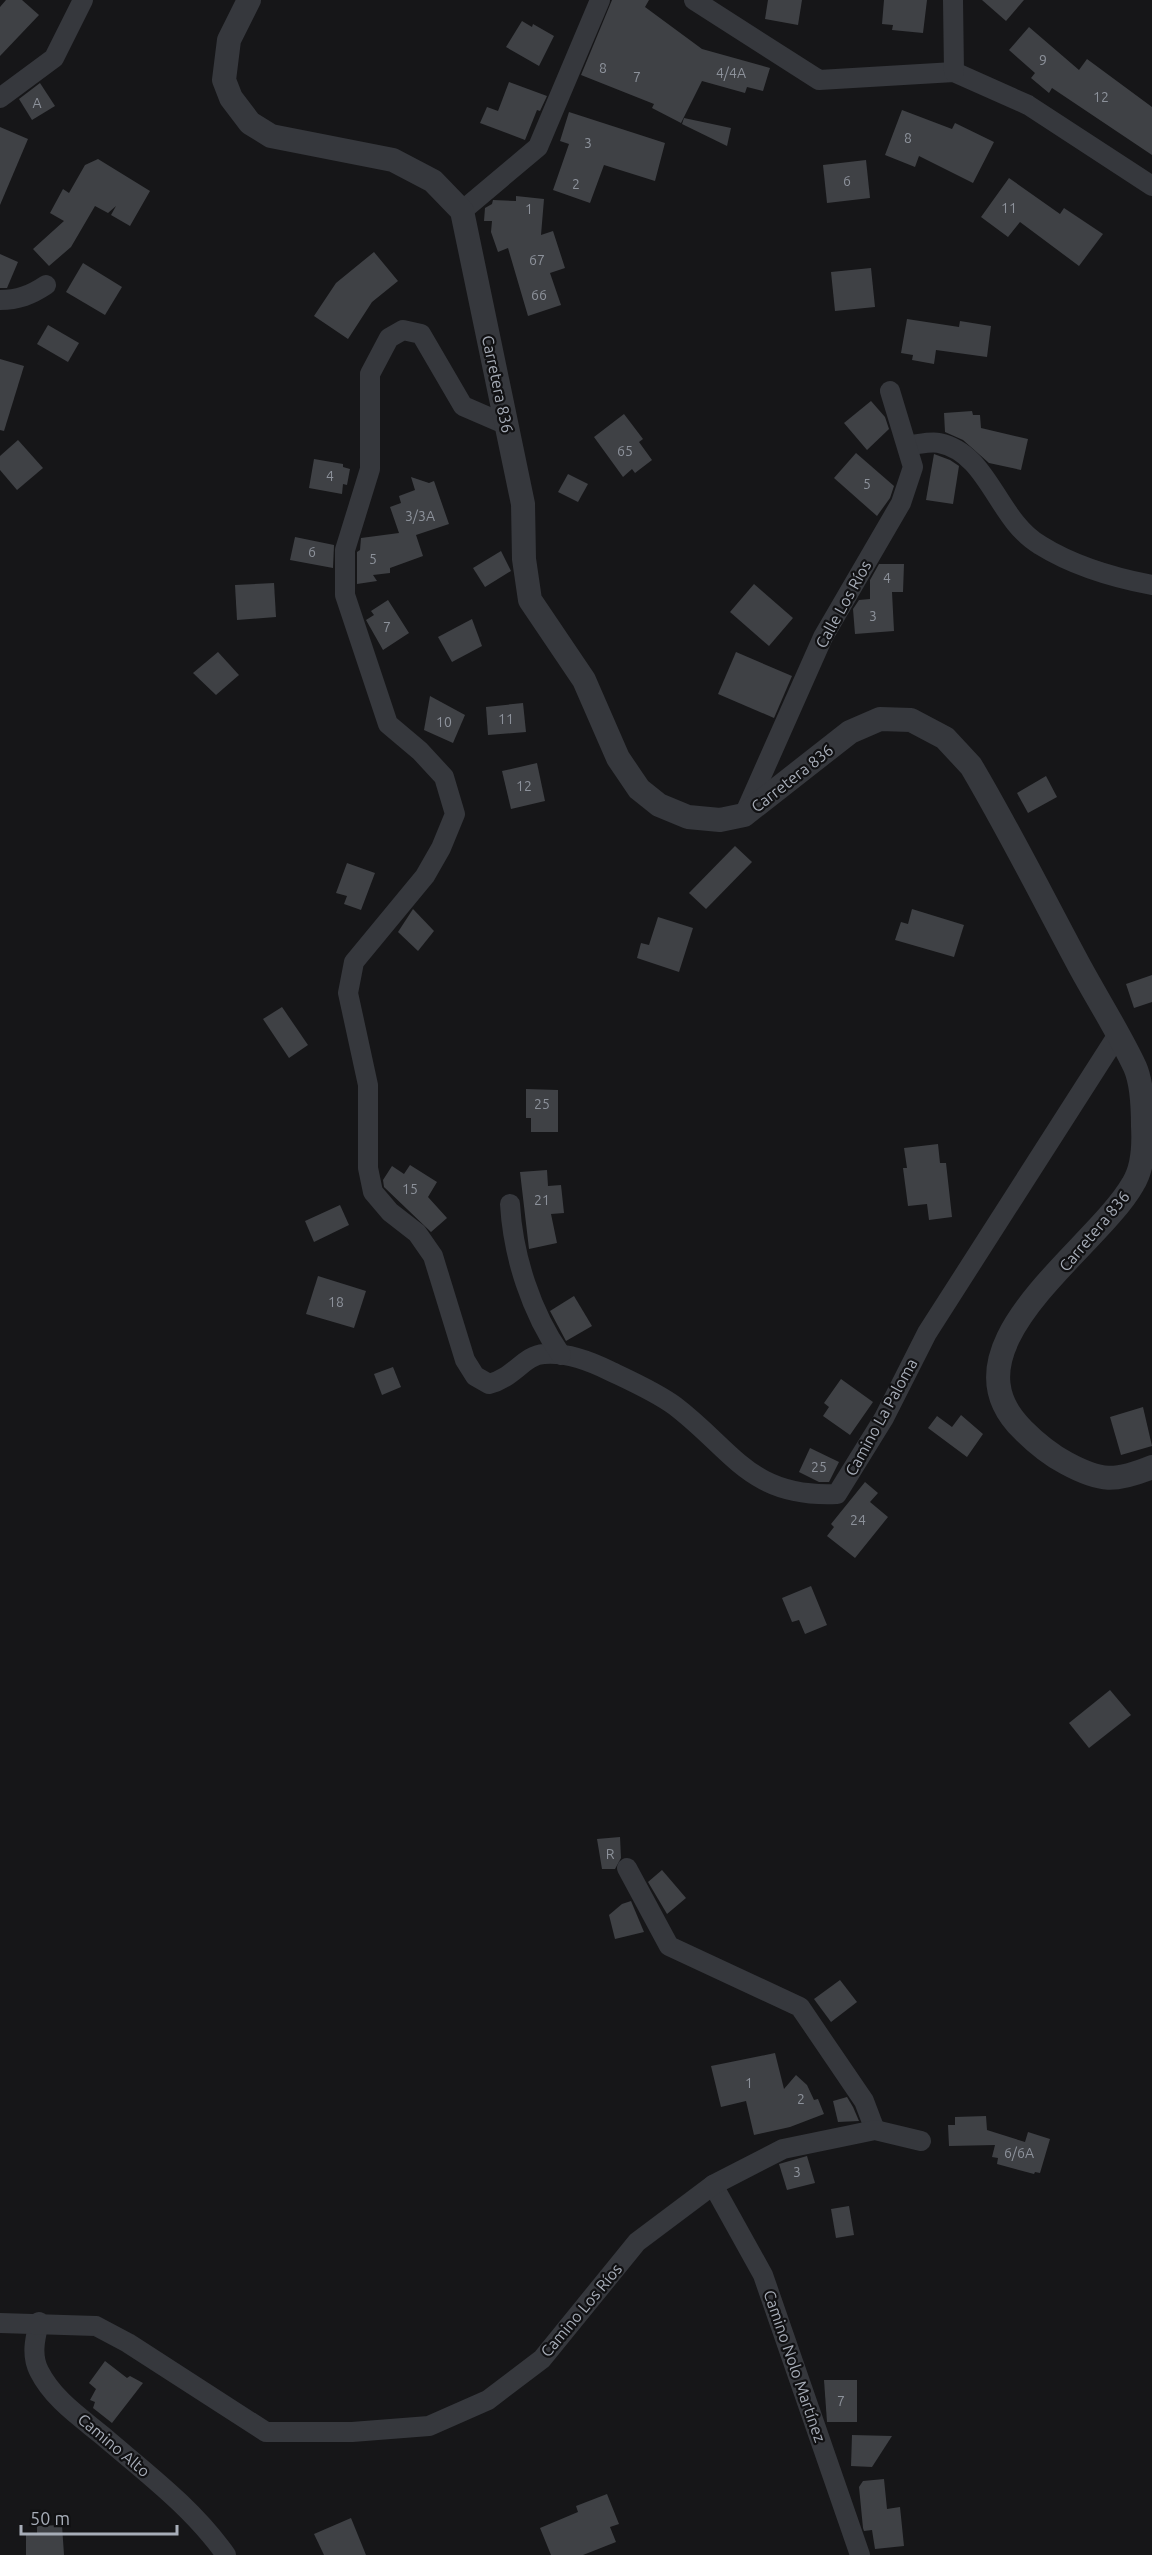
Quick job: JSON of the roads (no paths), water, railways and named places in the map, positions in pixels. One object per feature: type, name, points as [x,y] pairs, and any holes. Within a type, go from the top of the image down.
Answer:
[{"type":"street","points":[[0,98],[54,58],[82,0]]},
{"type":"street","points":[[249,0],[229,40],[224,80],[231,98],[250,123],[271,136],[393,160],[433,181],[462,211],[538,147],[600,0]]},
{"type":"street","points":[[694,0],[819,80],[954,72],[1028,105],[1152,186]]},
{"type":"street","points":[[953,0],[954,72]]},
{"type":"street","name":"Carretera 836","points":[[462,211],[523,504],[524,559],[530,600],[584,680],[618,758],[639,789],[659,805],[688,817],[720,820],[744,815],[850,732],[880,719],[911,720],[945,738],[971,766],[989,797],[1136,1069],[1144,1128],[1141,1162],[1134,1183],[1100,1228],[1026,1306],[1004,1343],[997,1371],[999,1393],[1008,1415],[1030,1437],[1061,1460],[1091,1477],[1125,1478],[1152,1467]]},
{"type":"street","points":[[0,300],[14,300],[34,293],[46,285]]},
{"type":"street","name":"Camino La Paloma","points":[[507,425],[463,406],[421,334],[403,330],[388,338],[370,374],[370,469],[345,550],[345,595],[388,724],[420,751],[444,777],[455,814],[441,848],[425,876],[354,962],[348,993],[368,1085],[368,1168],[373,1192],[390,1212],[417,1233],[433,1256],[465,1360],[476,1376],[489,1383],[505,1380],[536,1355],[561,1355],[594,1363],[674,1406],[741,1468],[783,1489],[821,1495],[837,1494],[884,1418],[927,1333],[1117,1036]]},
{"type":"street","name":"Calle Los Ríos","points":[[744,815],[823,637],[901,503],[913,467],[890,391]]},
{"type":"street","points":[[907,446],[939,443],[962,454],[981,470],[1012,522],[1039,545],[1079,563],[1132,581],[1152,585]]},
{"type":"street","points":[[510,1204],[515,1242],[528,1287],[543,1329],[561,1355]]},
{"type":"street","points":[[627,1868],[669,1947],[800,2007],[864,2101],[875,2130]]},
{"type":"street","name":"Camino Los Ríos","points":[[0,2323],[39,2322],[96,2326],[128,2343],[266,2432],[352,2432],[429,2426],[488,2400],[542,2359],[637,2242],[713,2185],[783,2149],[875,2130],[921,2142]]},
{"type":"street","name":"Camino Nolo Martínez","points":[[713,2185],[763,2275],[860,2555]]},
{"type":"street","name":"Camino Alto","points":[[39,2322],[33,2347],[38,2369],[52,2393],[173,2496],[212,2535],[226,2555]]}]
